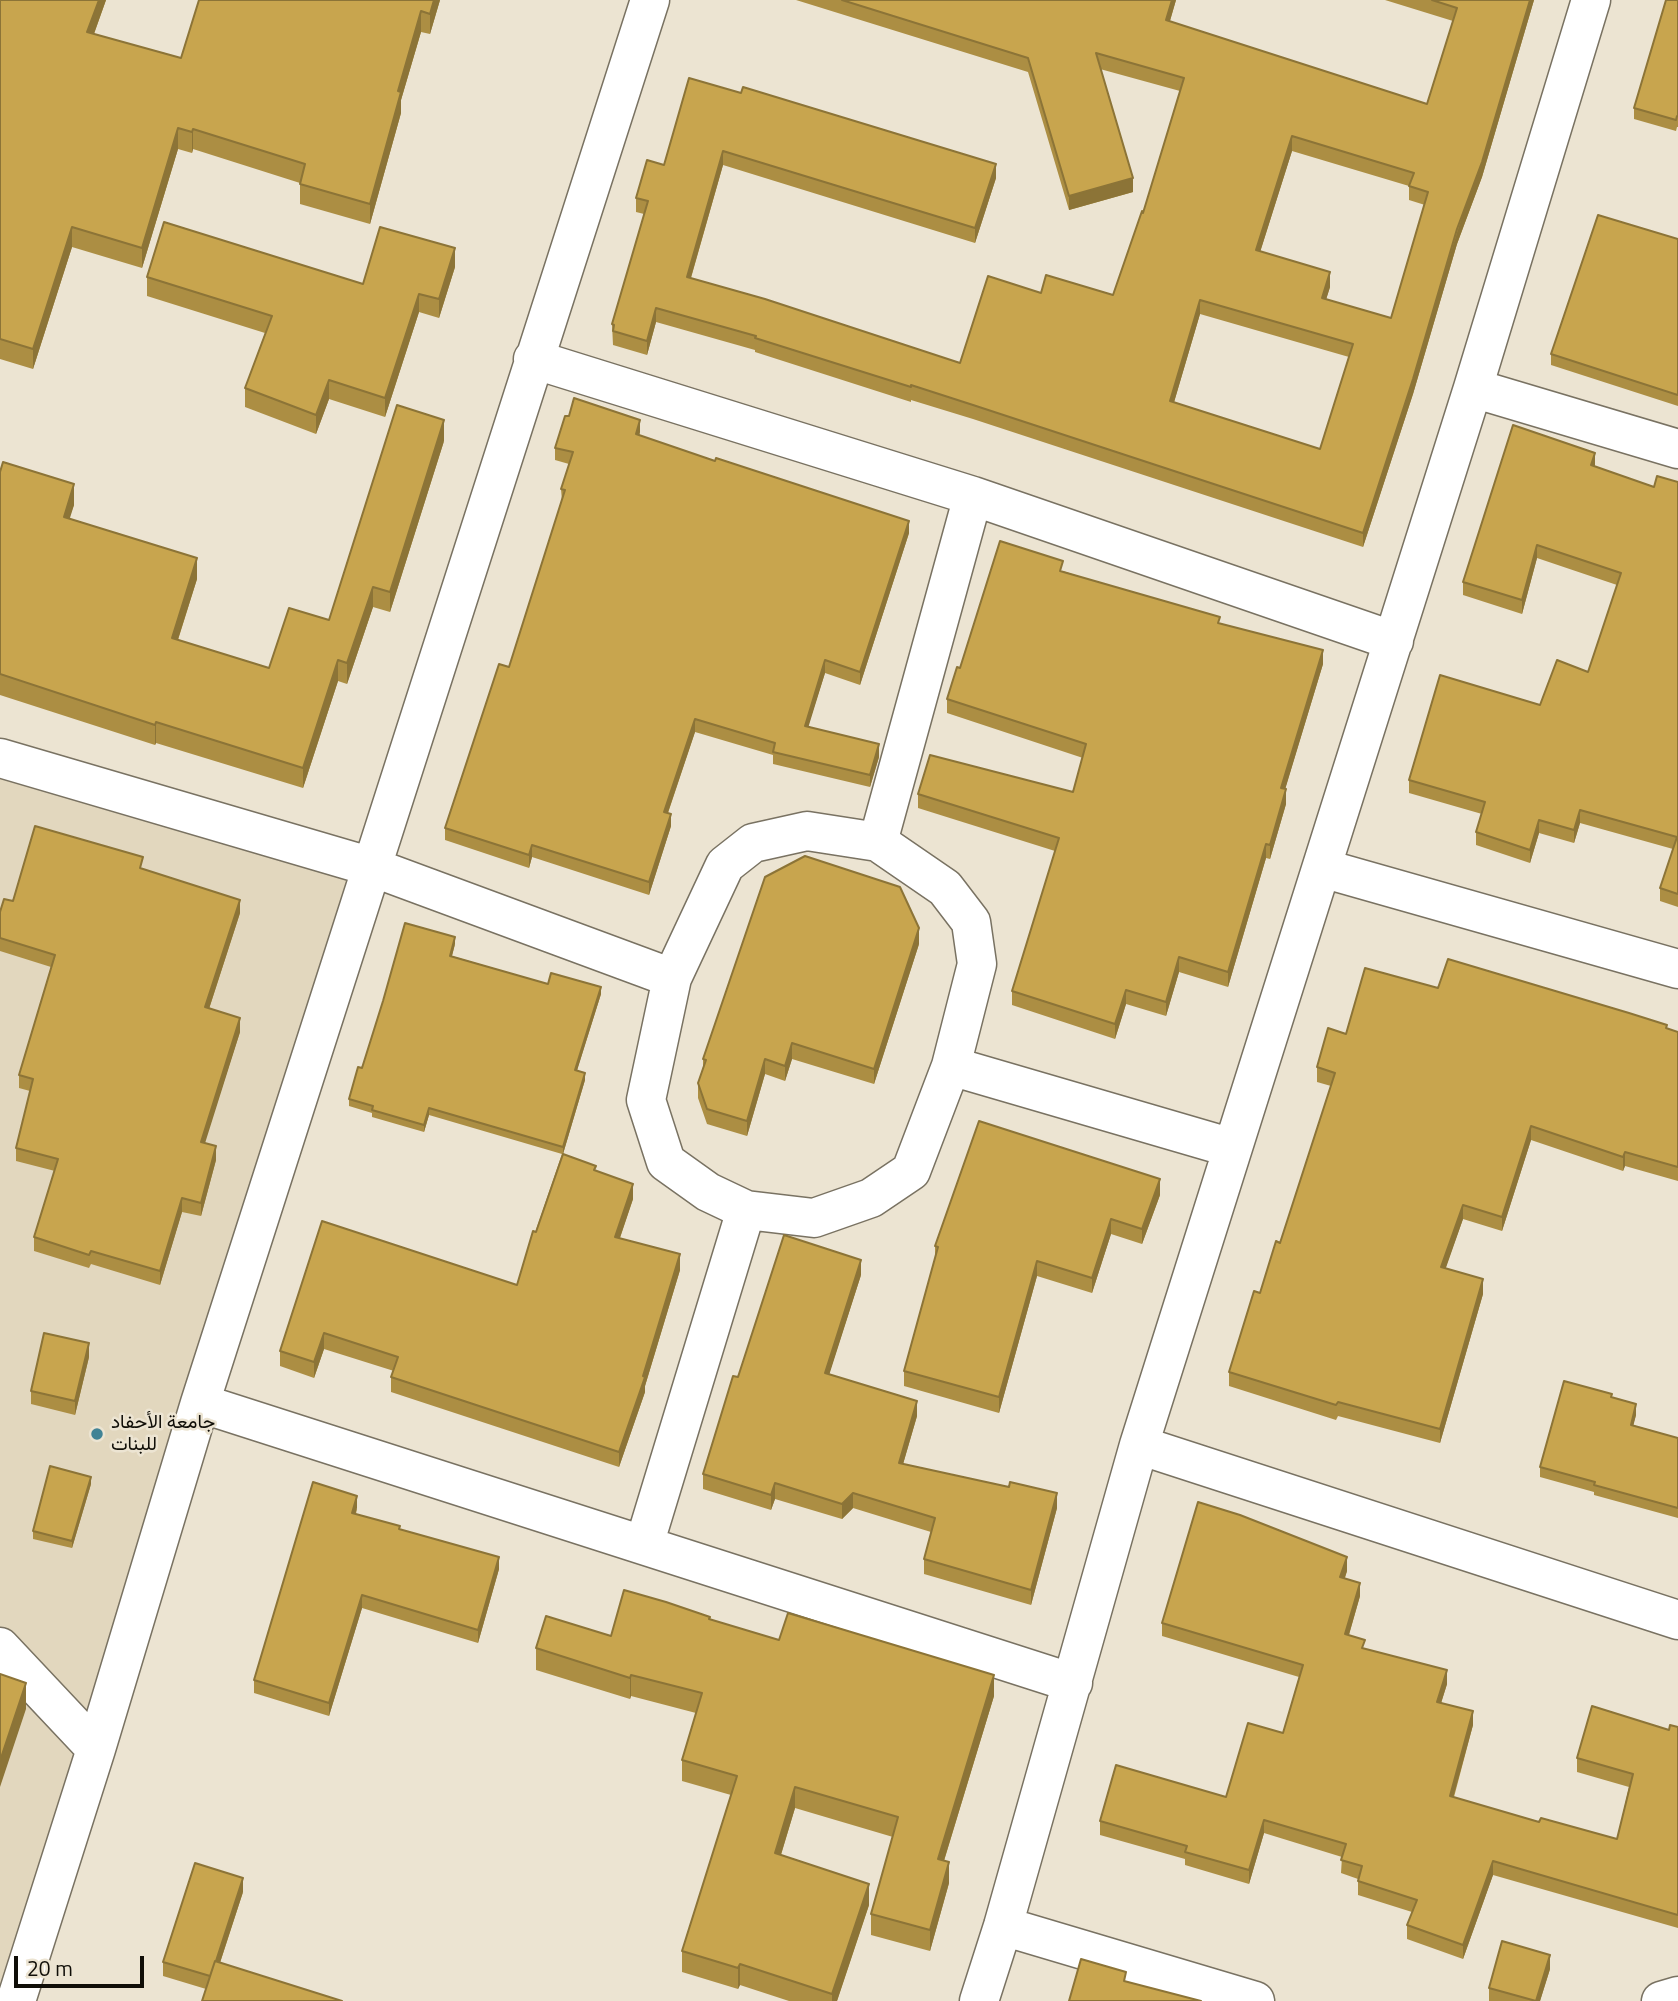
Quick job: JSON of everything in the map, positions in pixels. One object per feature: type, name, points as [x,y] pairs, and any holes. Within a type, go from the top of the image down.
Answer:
[{"type":"street","points":[[16,2001],[96,1749],[200,1402],[650,0]]},
{"type":"street","points":[[979,2001],[1073,1683],[1139,1445],[1474,388],[1591,0]]},
{"type":"street","points":[[533,359],[973,496],[1394,641]]},
{"type":"street","points":[[1474,388],[1678,449]]},
{"type":"street","points":[[878,842],[973,496]]},
{"type":"street","points":[[0,758],[372,867],[671,978]]},
{"type":"street","points":[[807,831],[878,842],[945,888],[971,922],[977,964],[951,1066],[911,1171],[871,1198],[814,1218],[746,1210],[708,1192],[666,1162],[646,1100],[671,978],[726,865],[753,843],[807,831]]},
{"type":"street","points":[[1322,868],[1678,969]]},
{"type":"street","points":[[951,1066],[1232,1147]]},
{"type":"street","points":[[644,1545],[746,1210]]},
{"type":"street","points":[[200,1402],[1073,1683]]},
{"type":"street","points":[[1139,1445],[1678,1620]]},
{"type":"street","points":[[0,1647],[96,1749]]},
{"type":"street","points":[[1003,1926],[1255,2001]]},
{"type":"street","points":[[1661,2001],[1678,1996]]},
{"type":"shaded area","name":"جامعة الأحفاد للبنات","points":[[0,758],[372,867],[0,2001]]},
{"type":"building","points":[[0,0],[99,0],[87,32],[181,58],[199,0],[434,0],[430,14],[421,11],[370,204],[300,184],[305,164],[193,129],[192,132],[178,128],[142,248],[72,227],[33,349],[0,339]]},
{"type":"building","points":[[842,0],[1172,0],[1166,20],[1427,104],[1457,8],[1432,0],[1530,0],[1482,162],[1457,229],[1413,379],[1363,533],[911,385],[755,338],[756,336],[656,308],[647,341],[613,331],[612,324],[648,201],[636,198],[647,160],[664,165],[689,78],[741,93],[743,87],[996,164],[975,228],[723,151],[687,277],[765,299],[960,363],[988,276],[1041,293],[1046,275],[1113,295],[1142,211],[1143,213],[1184,78],[1096,53],[1133,178],[1069,196],[1028,58]],"holes":[[[1292,136],[1414,173],[1409,186],[1428,192],[1391,318],[1322,298],[1330,272],[1256,250]],[[1200,300],[1353,344],[1320,449],[1170,401]]]},
{"type":"building","points":[[1666,0],[1678,0],[1676,120],[1634,108]]},
{"type":"building","points":[[1598,215],[1678,239],[1678,395],[1551,354]]},
{"type":"building","points":[[164,222],[363,284],[380,227],[455,248],[439,299],[419,294],[385,398],[329,380],[316,415],[245,388],[272,316],[147,277]]},
{"type":"building","points":[[574,398],[640,420],[636,434],[909,521],[860,672],[825,660],[805,726],[879,744],[870,775],[773,752],[775,743],[695,719],[664,812],[671,814],[649,882],[532,845],[529,855],[445,828],[499,664],[509,667],[565,490],[561,489],[573,452],[555,448]]},
{"type":"building","points":[[397,405],[444,420],[390,592],[373,587],[347,663],[338,660],[303,768],[156,722],[155,725],[0,674],[0,472],[3,462],[74,484],[64,517],[197,558],[172,638],[269,668],[289,608],[329,620]]},
{"type":"building","points":[[1513,425],[1595,453],[1591,465],[1654,487],[1657,476],[1678,482],[1678,894],[1660,888],[1677,837],[1580,810],[1574,830],[1539,820],[1530,850],[1476,832],[1485,802],[1409,780],[1440,675],[1540,705],[1557,660],[1588,672],[1621,573],[1537,545],[1522,600],[1463,582]]},
{"type":"building","points":[[1000,541],[1063,561],[1060,571],[1220,617],[1218,623],[1323,650],[1281,788],[1286,789],[1270,845],[1266,844],[1228,972],[1179,957],[1166,1002],[1126,990],[1115,1024],[1012,991],[1059,838],[918,794],[930,755],[1073,792],[1086,744],[947,699],[957,667],[960,668]]},
{"type":"building","points":[[35,826],[143,857],[140,868],[240,900],[205,1007],[240,1018],[201,1142],[216,1146],[201,1203],[182,1198],[160,1271],[91,1251],[89,1255],[34,1237],[58,1159],[16,1148],[33,1079],[19,1075],[55,955],[0,938],[0,912],[4,899],[13,901]]},
{"type":"building","points":[[805,856],[900,887],[919,928],[874,1069],[792,1043],[785,1066],[765,1059],[747,1121],[707,1109],[698,1083],[706,1060],[703,1059],[765,877]]},
{"type":"building","points":[[405,923],[455,937],[450,956],[548,984],[551,973],[601,987],[575,1070],[585,1073],[563,1147],[429,1108],[424,1125],[372,1110],[373,1106],[349,1099],[358,1067],[362,1068]]},
{"type":"building","points":[[1448,959],[1667,1025],[1666,1028],[1678,1032],[1678,1167],[1625,1152],[1623,1157],[1531,1126],[1502,1217],[1463,1205],[1441,1267],[1483,1279],[1440,1429],[1338,1402],[1336,1405],[1229,1372],[1254,1291],[1260,1293],[1276,1241],[1280,1243],[1335,1073],[1317,1067],[1328,1028],[1346,1034],[1365,968],[1438,988]]},
{"type":"building","points":[[979,1121],[1160,1179],[1142,1229],[1111,1219],[1092,1278],[1037,1261],[999,1397],[904,1371],[938,1247],[935,1246]]},
{"type":"building","points":[[563,1154],[596,1166],[594,1170],[633,1184],[615,1237],[680,1254],[643,1376],[645,1377],[619,1452],[391,1377],[398,1357],[324,1333],[314,1362],[280,1351],[322,1221],[517,1285],[533,1231],[536,1232]]},
{"type":"building","points":[[784,1235],[861,1260],[825,1373],[917,1401],[899,1463],[1009,1487],[1010,1482],[1057,1493],[1031,1590],[924,1559],[935,1518],[853,1493],[842,1504],[775,1483],[771,1495],[703,1474],[733,1376],[738,1377]]},
{"type":"building","points":[[44,1333],[89,1343],[75,1401],[31,1391]]},
{"type":"building","points":[[1564,1381],[1612,1394],[1611,1397],[1636,1404],[1631,1425],[1678,1438],[1678,1508],[1540,1467]]},
{"type":"building","points":[[50,1466],[91,1477],[72,1541],[33,1531]]},
{"type":"building","points":[[313,1482],[357,1496],[352,1513],[499,1557],[478,1630],[362,1595],[329,1703],[254,1680]]},
{"type":"building","points":[[1198,1502],[1240,1515],[1347,1557],[1340,1577],[1360,1583],[1345,1634],[1365,1640],[1362,1648],[1447,1670],[1437,1702],[1473,1711],[1450,1796],[1539,1822],[1541,1818],[1617,1839],[1633,1774],[1577,1758],[1592,1706],[1669,1730],[1670,1725],[1678,1727],[1678,1915],[1493,1861],[1463,1945],[1407,1925],[1417,1900],[1358,1881],[1362,1866],[1341,1860],[1346,1844],[1264,1820],[1249,1870],[1185,1852],[1187,1846],[1100,1821],[1116,1765],[1226,1797],[1248,1723],[1283,1733],[1303,1665],[1162,1623]]},
{"type":"building","points":[[624,1590],[779,1640],[788,1613],[994,1675],[938,1859],[949,1862],[930,1930],[871,1914],[898,1817],[795,1787],[775,1853],[869,1884],[832,1994],[740,1964],[738,1968],[682,1951],[737,1776],[682,1760],[702,1693],[631,1675],[630,1678],[536,1648],[546,1616],[611,1636]]},
{"type":"building","points":[[0,1674],[26,1683],[0,1761]]},
{"type":"building","points":[[195,1863],[243,1878],[210,1976],[163,1962]]},
{"type":"building","points":[[1502,1941],[1550,1955],[1536,2001],[1489,1988]]},
{"type":"building","points":[[1081,1959],[1126,1972],[1124,1981],[1201,2001],[1069,2001]]},
{"type":"building","points":[[215,1961],[342,2001],[202,2001]]},
{"type":"place","name":"جامعة الأحفاد للبنات","points":[[97,1434]]}]
